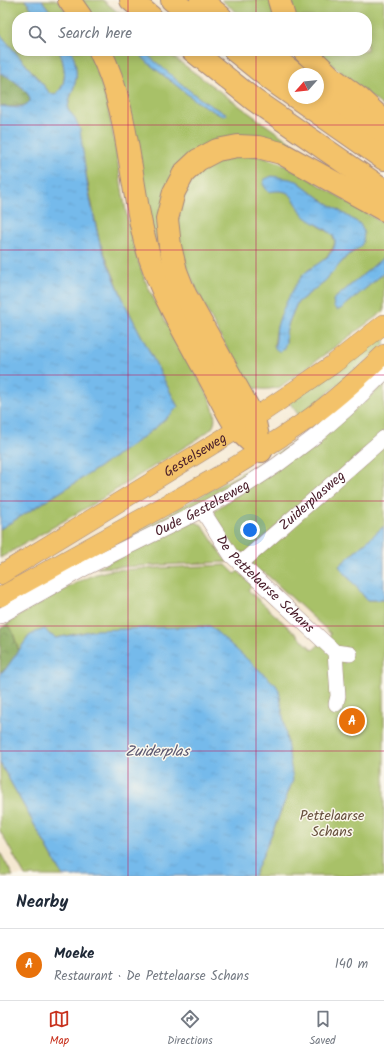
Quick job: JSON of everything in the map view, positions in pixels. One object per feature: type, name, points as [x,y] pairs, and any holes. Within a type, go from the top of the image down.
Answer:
[{"type":"highway","points":[[69,0],[77,12]]},
{"type":"highway","points":[[131,0],[145,12]]},
{"type":"highway","points":[[172,0],[187,12]]},
{"type":"highway","points":[[200,0],[215,12]]},
{"type":"highway","points":[[279,0],[283,12]]},
{"type":"highway","points":[[102,56],[116,92],[141,225],[158,281],[172,311],[246,423]]},
{"type":"highway","points":[[198,56],[254,100],[384,190]]},
{"type":"highway","points":[[241,56],[288,92]]},
{"type":"highway","points":[[272,56],[288,69]]},
{"type":"highway","points":[[309,56],[331,78],[360,99],[384,121]]},
{"type":"highway","points":[[324,96],[384,138]]},
{"type":"highway","points":[[305,104],[384,159]]},
{"type":"highway","points":[[261,451],[246,423],[185,294],[176,271],[170,246],[167,218],[174,192],[184,173],[198,160],[217,150],[238,146],[258,147],[281,153],[384,210]]},
{"type":"main road","name":"Gestelseweg","points":[[0,575],[246,423],[332,365],[384,324]]},
{"type":"main road","name":"Gestelseweg","points":[[0,597],[261,451],[308,420],[360,377],[384,354]]},
{"type":"street","name":"Oude Gestelseweg","points":[[0,616],[85,568],[202,510],[245,486],[277,465],[317,435],[348,408],[384,372]]},
{"type":"street","name":"Zuiderplasweg","points":[[240,564],[384,438]]},
{"type":"street","name":"De Pettelaarse Schans","points":[[202,510],[231,555],[335,652]]},
{"type":"street","points":[[336,704],[338,696],[335,652],[350,654]]},
{"type":"green space","points":[[0,0],[25,0],[34,12],[12,12],[12,48],[0,34]]},
{"type":"green space","points":[[42,0],[58,0],[66,12],[50,12]]},
{"type":"green space","points":[[74,0],[103,0],[117,12],[82,12]]},
{"type":"green space","points":[[221,0],[275,0],[278,12],[237,12]]},
{"type":"green space","points":[[288,0],[384,0],[384,107],[321,56],[372,56],[372,12],[292,12]]},
{"type":"green space","points":[[19,56],[61,56],[64,69],[64,81],[59,91],[54,95],[50,93]]},
{"type":"green space","points":[[73,56],[91,56],[104,93],[114,137],[129,226],[139,264],[148,287],[162,314],[207,393],[214,410],[215,420],[212,428],[199,438],[98,501],[0,558],[0,529],[74,484],[130,447],[160,424],[178,407],[126,306],[99,240],[75,118],[68,110],[75,83],[76,65]]},
{"type":"green space","points":[[106,56],[142,56],[148,63],[196,101],[209,109],[226,113],[216,109],[197,96],[149,56],[172,56],[307,154],[278,141],[181,171],[165,278]]},
{"type":"green space","points":[[0,73],[23,88],[30,101],[27,105],[10,107],[0,106]]},
{"type":"green space","points":[[239,155],[258,156],[279,162],[384,224],[384,257],[333,300],[341,309],[384,273],[384,311],[280,387],[271,389],[259,389],[247,384],[200,297],[185,264],[179,243],[177,223],[178,212],[188,184],[194,176],[206,166],[220,160]],"holes":[[[297,181],[321,199],[360,224],[360,247],[346,257],[325,281],[297,303],[289,322],[286,333],[286,342],[274,346],[277,327],[289,297],[308,270],[320,263],[328,255],[335,242],[332,234],[316,224],[300,209],[294,198],[286,192],[278,190]]]},
{"type":"green space","points":[[384,332],[384,345],[300,417],[289,402]]},
{"type":"green space","points":[[384,384],[384,433],[246,553],[234,551],[211,516],[217,509],[352,412]]},
{"type":"green space","points":[[341,409],[256,476],[76,566],[281,451]]},
{"type":"green space","name":"Pettelaarse Schans","points":[[384,443],[384,526],[339,566],[367,600],[384,600],[384,876],[254,876],[293,780],[95,630],[56,638],[49,634],[29,636],[19,651],[13,633],[7,624],[78,582],[105,571],[226,565],[235,574],[238,571],[252,585],[248,590],[313,650],[331,634],[264,572],[259,577],[251,566],[252,561]]},
{"type":"green space","points":[[193,521],[202,525],[223,557],[228,562],[97,568]]},
{"type":"green space","points":[[7,624],[13,633],[19,651],[5,670],[0,673],[0,629]]},
{"type":"green space","points":[[0,763],[63,876],[25,876],[0,831]]},
{"type":"green space","points":[[0,852],[13,876],[0,876]]},
{"type":"water","points":[[25,0],[42,0],[50,12],[34,12]]},
{"type":"water","points":[[0,34],[12,48],[12,56],[19,56],[50,93],[54,95],[62,87],[64,81],[64,69],[61,56],[73,56],[76,65],[76,76],[68,110],[75,118],[80,130],[88,189],[99,240],[126,306],[178,407],[160,424],[130,447],[74,484],[0,529],[0,106],[20,107],[24,106],[30,101],[23,88],[0,73]]},
{"type":"water","points":[[142,56],[149,56],[197,96],[227,115],[224,116],[218,114],[196,101],[148,63]]},
{"type":"water","points":[[272,176],[297,181],[321,199],[360,224],[364,232],[363,242],[360,247],[346,257],[325,281],[297,303],[289,322],[284,348],[280,352],[275,347],[276,330],[281,314],[288,300],[303,275],[326,258],[333,249],[335,243],[334,238],[327,230],[305,217],[290,195],[282,191],[268,192],[263,184],[265,179]]},
{"type":"water","points":[[384,257],[384,273],[341,309],[337,310],[334,307],[333,300]]},
{"type":"water","points":[[384,526],[384,600],[367,600],[339,566]]},
{"type":"water","name":"Zuiderplas","points":[[210,626],[276,685],[279,690],[293,780],[254,876],[63,876],[0,763],[0,673],[5,670],[29,636],[45,629],[49,634],[56,638],[95,630]]},
{"type":"place","name":"Moeke","points":[[352,721]]}]
